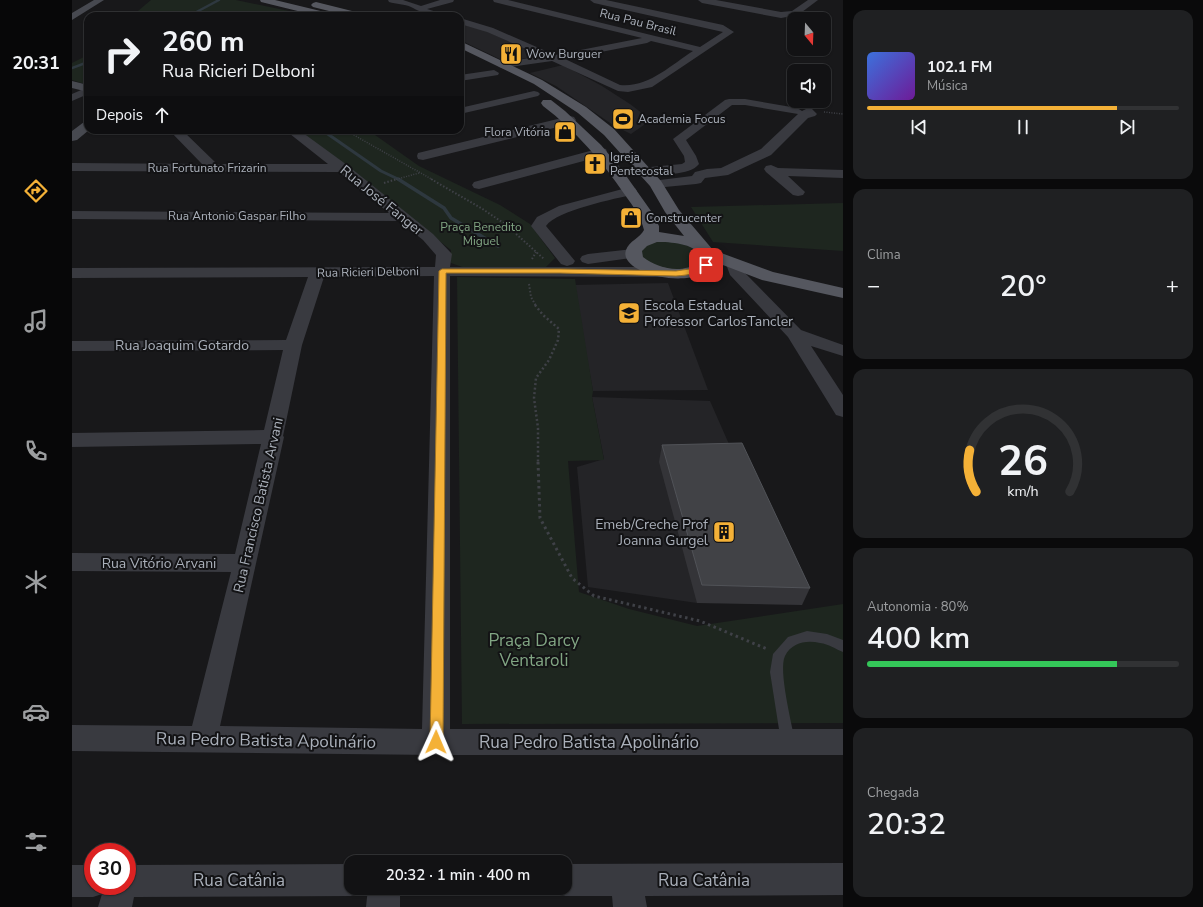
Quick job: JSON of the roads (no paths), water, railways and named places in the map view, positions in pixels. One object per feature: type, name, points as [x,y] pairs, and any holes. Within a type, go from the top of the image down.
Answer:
[{"type":"main road","points":[[264,0],[314,12]]},
{"type":"main road","points":[[296,0],[346,12]]},
{"type":"main road","points":[[93,12],[104,2]]},
{"type":"main road","points":[[72,17],[104,2]]},
{"type":"main road","points":[[72,27],[84,19]]},
{"type":"main road","points":[[464,47],[490,70],[516,70],[560,95],[582,110],[609,132],[656,184],[673,212],[704,250],[708,259],[706,265],[698,270],[688,273]]},
{"type":"main road","points":[[464,58],[534,94],[570,120],[601,152],[630,191],[651,223],[652,230],[647,239]]},
{"type":"main road","points":[[72,137],[84,128]]},
{"type":"main road","points":[[736,269],[704,250],[681,239],[669,237],[647,239],[638,242],[634,247],[633,254],[635,259],[642,264],[663,272],[688,273],[736,269],[843,293]]},
{"type":"street","points":[[392,0],[413,5],[418,9],[427,12]]},
{"type":"street","points":[[418,9],[450,0]]},
{"type":"street","name":"Rua Pau Brasil","points":[[497,0],[702,50]]},
{"type":"street","points":[[464,22],[490,30],[559,58],[608,84],[618,88],[628,89],[648,86],[728,34],[728,30],[594,0]]},
{"type":"street","points":[[702,0],[781,15],[795,13],[814,0]]},
{"type":"street","points":[[464,77],[490,70],[559,58],[653,38]]},
{"type":"street","points":[[516,70],[559,58]]},
{"type":"street","points":[[72,98],[79,88]]},
{"type":"street","points":[[464,109],[534,94]]},
{"type":"street","points":[[645,171],[685,168],[692,164],[692,157],[680,143],[679,139],[729,102],[745,102],[804,112],[766,152],[752,157],[723,172],[700,175],[696,180],[656,184]]},
{"type":"street","points":[[423,156],[570,120]]},
{"type":"street","points":[[179,134],[214,168]]},
{"type":"street","name":"Rua José Fanger","points":[[296,134],[342,168],[428,237],[444,254],[442,271],[436,742]]},
{"type":"street","points":[[479,185],[601,152]]},
{"type":"street","points":[[752,157],[776,172],[798,192]]},
{"type":"street","name":"Rua Fortunato Frizarin","points":[[72,168],[342,168]]},
{"type":"street","points":[[776,172],[843,174]]},
{"type":"street","points":[[630,191],[558,211],[542,219],[538,226],[563,266],[633,254]]},
{"type":"street","name":"Rua Antonio Gaspar Filho","points":[[72,215],[402,217]]},
{"type":"street","name":"Rua Ricieri Delboni","points":[[72,274],[529,271],[563,266],[663,272]]},
{"type":"street","points":[[736,269],[795,334],[843,411]]},
{"type":"street","name":"Rua Francisco Batista Arvani","points":[[204,739],[246,563],[293,345],[317,273]]},
{"type":"street","points":[[795,334],[843,350]]},
{"type":"street","name":"Rua Joaquim Gotardo","points":[[72,346],[293,345]]},
{"type":"street","points":[[72,440],[274,437]]},
{"type":"street","name":"Rua Vitório Arvani","points":[[72,562],[246,563]]},
{"type":"street","name":"Rua Pedro Batista Apolinário","points":[[72,738],[436,742],[843,742]]},
{"type":"street","name":"Rua Catânia","points":[[136,881],[344,880]]},
{"type":"street","name":"Rua Catânia","points":[[572,881],[628,893],[843,880]]},
{"type":"street","points":[[72,881],[84,881]]},
{"type":"street","points":[[115,907],[118,895]]},
{"type":"street","points":[[383,907],[384,895]]},
{"type":"lane","points":[[788,742],[776,672],[779,654],[795,639],[817,636],[837,642],[843,647]]},
{"type":"waterway","points":[[196,12],[219,0]]},
{"type":"waterway","points":[[72,68],[84,64]]},
{"type":"waterway","points":[[328,134],[381,171],[398,179]]},
{"type":"waterway","points":[[398,179],[444,208],[451,218],[498,246]]},
{"type":"place","name":"Wow Burguer","points":[[511,54]]},
{"type":"place","name":"Academia Focus","points":[[623,119]]},
{"type":"place","name":"Flora Vitória","points":[[565,132]]},
{"type":"place","name":"Igreja Pentecostal","points":[[595,164]]},
{"type":"place","name":"Construcenter","points":[[631,218]]},
{"type":"place","name":"Escola Estadual Professor CarlosTancler","points":[[629,313]]},
{"type":"place","name":"Emeb/Creche Prof Joanna Gurgel","points":[[724,532]]},
{"type":"park label","name":"Praça Benedito Miguel","points":[[481,234]]},
{"type":"park label","name":"Praça Darcy Ventaroli","points":[[534,650]]}]
